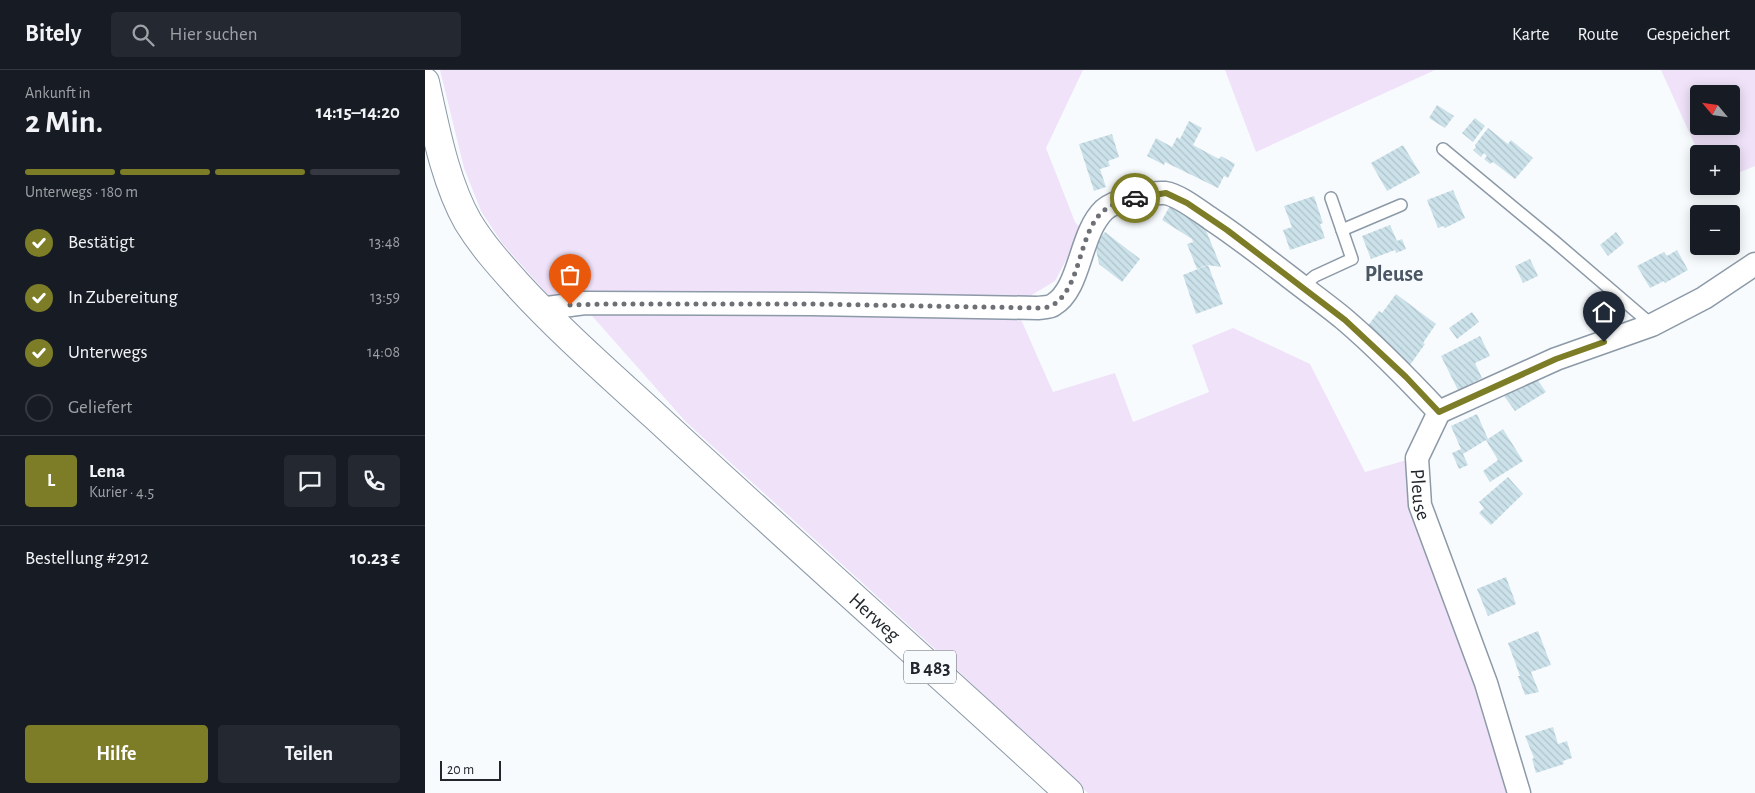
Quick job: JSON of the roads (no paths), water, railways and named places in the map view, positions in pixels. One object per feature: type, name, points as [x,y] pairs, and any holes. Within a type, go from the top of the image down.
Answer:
[{"type":"main road","name":"B 483","points":[[425,82],[447,171],[468,222],[485,248],[540,309]]},
{"type":"main road","name":"Herweg","points":[[540,309],[792,542],[1069,793]]},
{"type":"street","points":[[540,309],[585,304],[811,304],[1038,308],[1052,306],[1061,298],[1074,277],[1083,247],[1093,224],[1105,209],[1124,200],[1166,193],[1187,203],[1227,230],[1352,326],[1406,377],[1439,412],[1556,359],[1652,325],[1705,298],[1755,264]]},
{"type":"street","name":"Pleuse","points":[[1439,412],[1417,458],[1420,505],[1486,683],[1519,793]]},
{"type":"lane","points":[[1443,149],[1652,325]]},
{"type":"lane","points":[[1302,287],[1315,276],[1352,259],[1331,198]]},
{"type":"lane","points":[[1342,230],[1401,205]]},
{"type":"district","name":"Pleuse","points":[[1394,273]]}]
